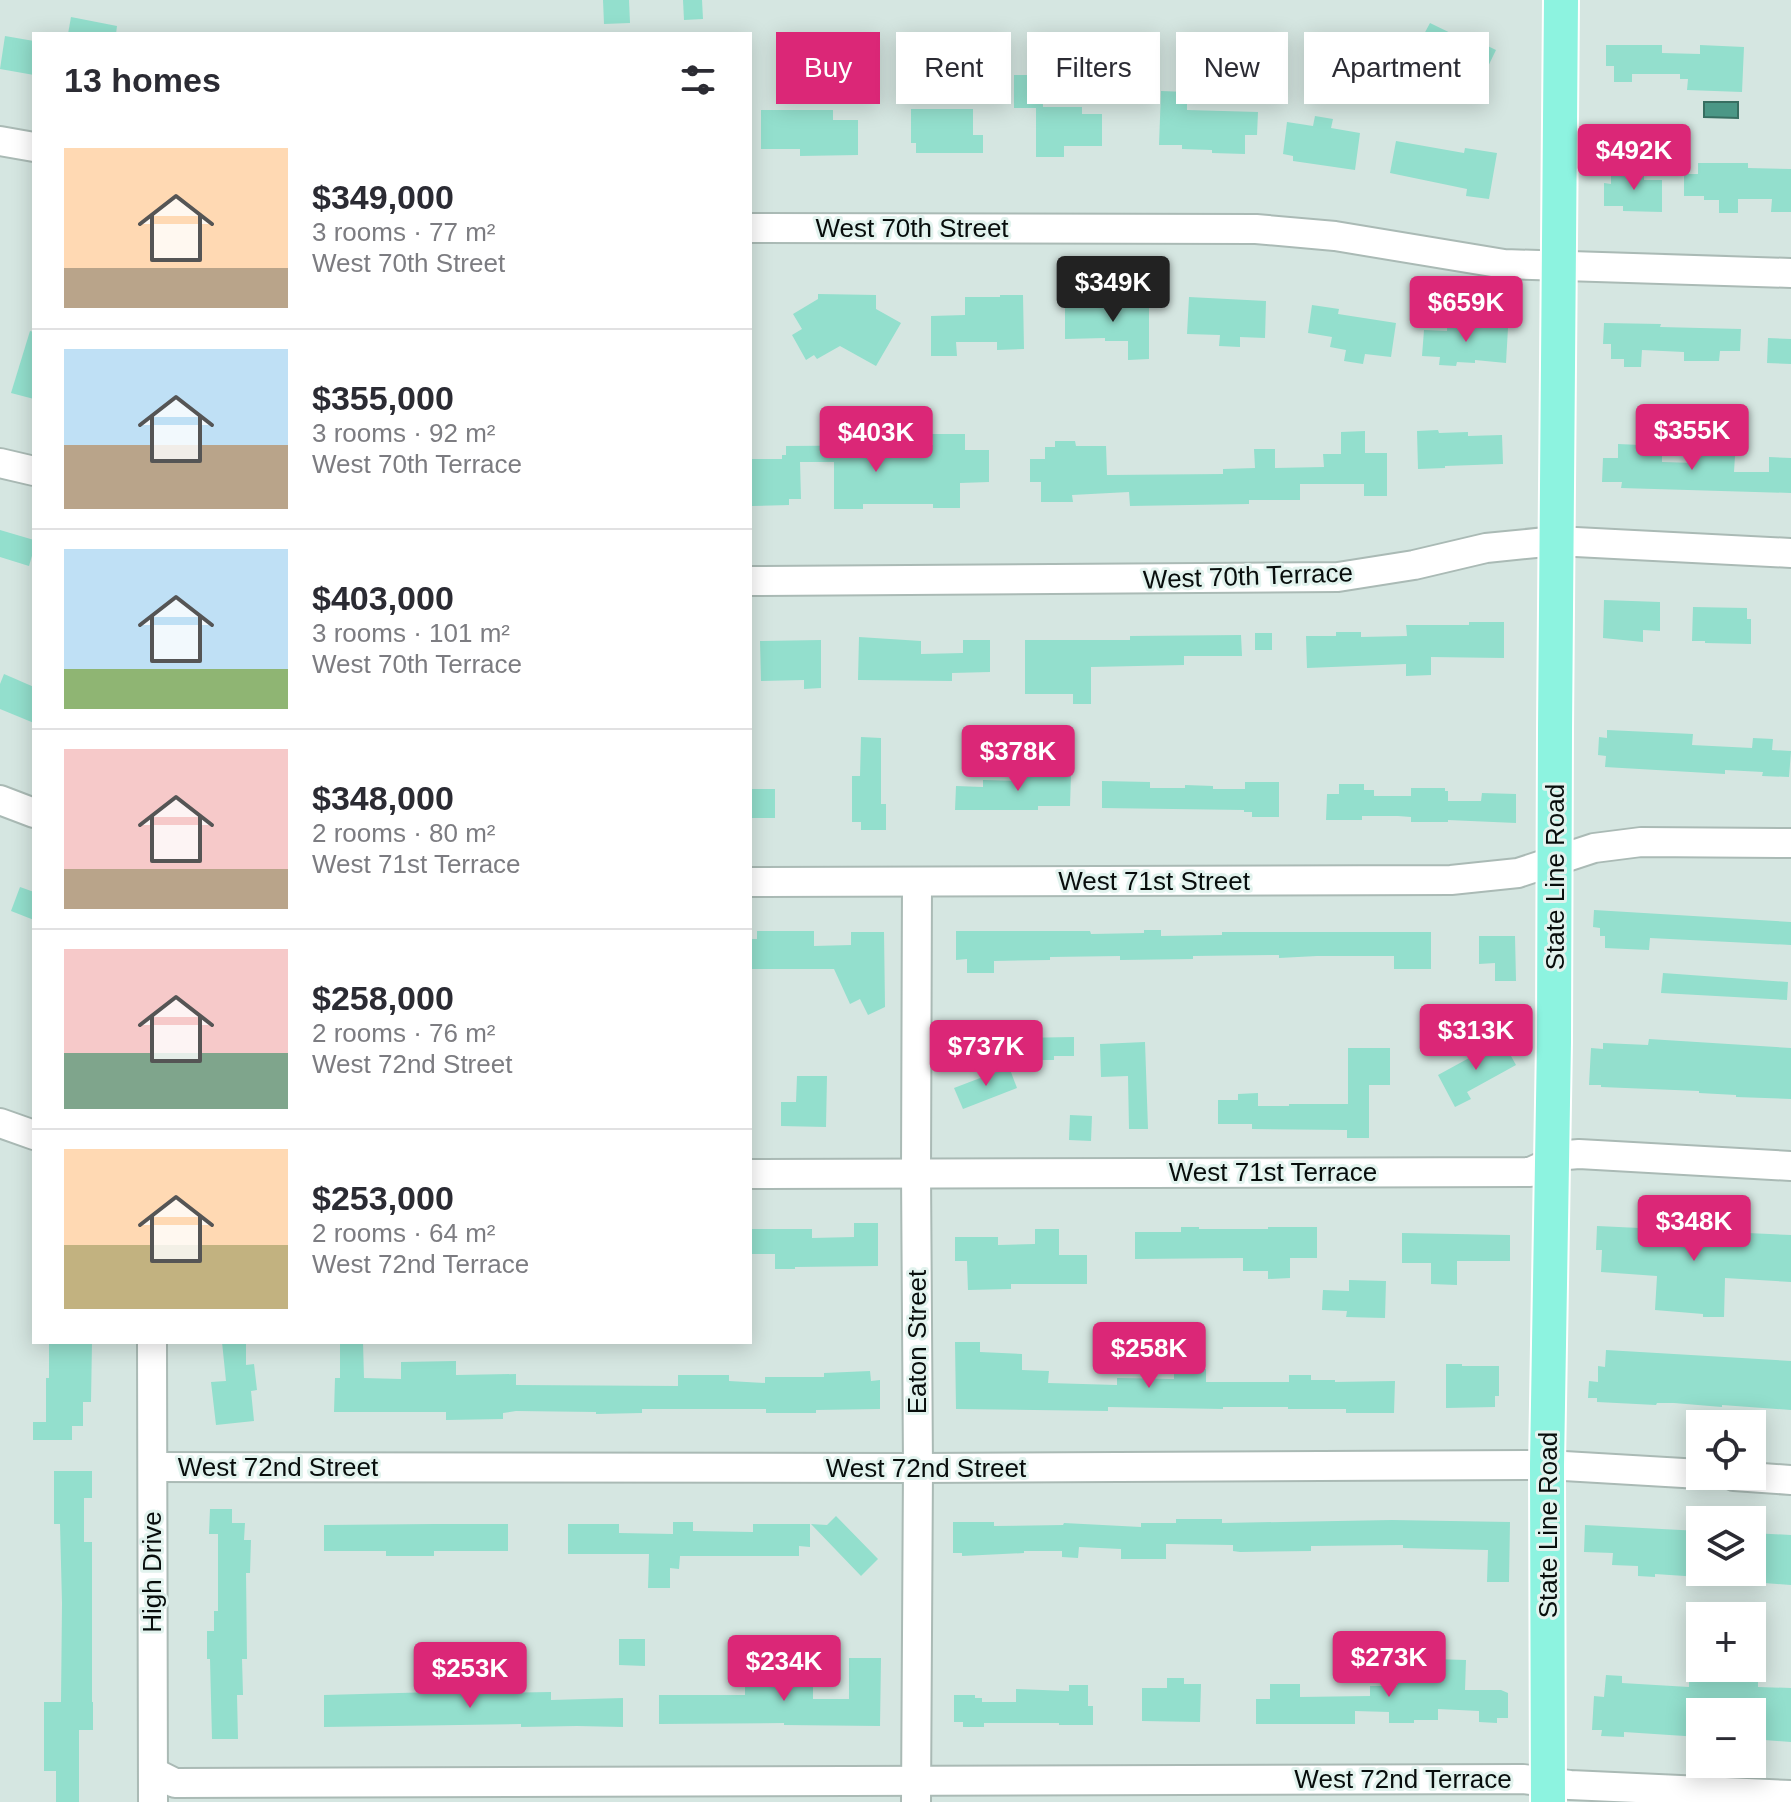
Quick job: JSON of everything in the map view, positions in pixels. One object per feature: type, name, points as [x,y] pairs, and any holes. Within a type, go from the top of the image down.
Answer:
[{"type":"main road","name":"State Line Road","points":[[1548,1792],[1547,1465],[1553,1162],[1561,0]]},
{"type":"street","points":[[0,141],[32,147]]},
{"type":"street","name":"West 70th Street","points":[[752,228],[1256,229],[1335,236],[1504,264],[1791,273]]},
{"type":"street","points":[[0,463],[32,471]]},
{"type":"street","name":"West 70th Terrace","points":[[752,581],[1338,577],[1414,565],[1486,548],[1556,541],[1791,553]]},
{"type":"street","points":[[0,800],[32,812]]},
{"type":"street","name":"West 71st Street","points":[[752,882],[1451,880],[1518,873],[1594,848],[1641,842],[1791,843]]},
{"type":"street","name":"Eaton Street","points":[[916,1792],[917,883]]},
{"type":"street","points":[[0,1123],[32,1134]]},
{"type":"street","name":"West 71st Terrace","points":[[752,1174],[1530,1172],[1567,1155],[1579,1154],[1791,1166]]},
{"type":"street","name":"High Drive","points":[[152,1344],[153,1802]]},
{"type":"street","name":"West 72nd Street","points":[[153,1467],[1547,1465],[1686,1473]]},
{"type":"street","points":[[1766,1478],[1791,1480]]},
{"type":"street","name":"West 72nd Terrace","points":[[153,1772],[175,1783],[916,1792],[1523,1779],[1548,1792],[1570,1785],[1791,1795]]},
{"type":"shaded area","points":[[1704,102],[1738,102],[1738,118],[1704,117]]},
{"type":"building","points":[[603,0],[629,0],[630,23],[604,24]]},
{"type":"building","points":[[683,0],[702,0],[703,19],[684,20]]},
{"type":"building","points":[[71,17],[117,26],[116,32],[68,32]]},
{"type":"building","points":[[1430,23],[1448,32],[1425,32]]},
{"type":"building","points":[[5,36],[32,41],[32,75],[0,69]]},
{"type":"building","points":[[1606,45],[1662,45],[1662,53],[1700,54],[1700,45],[1744,47],[1742,92],[1687,90],[1688,79],[1680,79],[1680,74],[1632,74],[1632,82],[1614,82],[1614,66],[1606,66]]},
{"type":"building","points":[[1489,47],[1496,50],[1489,64]]},
{"type":"building","points":[[1014,75],[1027,75],[1027,104],[1082,107],[1082,114],[1102,114],[1102,146],[1064,146],[1064,157],[1036,157],[1036,108],[1014,108]]},
{"type":"building","points":[[1161,91],[1176,92],[1176,104],[1187,104],[1187,110],[1258,112],[1257,135],[1245,135],[1245,154],[1212,153],[1212,150],[1182,149],[1182,145],[1159,145]]},
{"type":"building","points":[[911,109],[973,109],[973,135],[983,135],[983,153],[916,153],[916,143],[911,143]]},
{"type":"building","points":[[761,110],[833,110],[833,120],[858,120],[858,155],[800,156],[800,149],[761,149]]},
{"type":"building","points":[[1315,116],[1333,119],[1331,128],[1360,133],[1355,170],[1293,161],[1293,156],[1283,154],[1287,122],[1313,126]]},
{"type":"building","points":[[1396,141],[1464,153],[1465,148],[1497,153],[1489,199],[1466,196],[1467,189],[1390,173]]},
{"type":"building","points":[[1698,163],[1748,163],[1748,168],[1791,169],[1791,212],[1771,212],[1772,199],[1738,199],[1738,213],[1719,213],[1719,200],[1684,196],[1684,174],[1698,174]]},
{"type":"building","points":[[1611,171],[1644,172],[1644,180],[1662,180],[1662,212],[1623,211],[1623,206],[1604,206],[1604,183],[1611,184]]},
{"type":"building","points":[[818,294],[876,295],[876,309],[901,323],[876,366],[840,346],[817,359],[814,355],[806,360],[792,335],[802,329],[793,314],[818,299]]},
{"type":"building","points":[[1023,295],[1024,349],[997,350],[997,342],[956,342],[957,356],[931,356],[931,316],[965,315],[965,297]]},
{"type":"building","points":[[1129,295],[1149,295],[1149,359],[1128,360],[1128,341],[1065,339],[1065,307],[1118,304],[1118,301],[1129,301]]},
{"type":"building","points":[[1189,297],[1266,301],[1265,338],[1240,337],[1240,347],[1219,346],[1220,335],[1187,334]]},
{"type":"building","points":[[1312,305],[1339,309],[1338,314],[1396,323],[1391,357],[1365,354],[1363,364],[1344,361],[1346,350],[1330,347],[1332,337],[1308,333]]},
{"type":"building","points":[[1604,323],[1741,329],[1740,351],[1720,351],[1719,361],[1684,361],[1684,352],[1642,350],[1641,367],[1624,367],[1624,359],[1611,359],[1611,344],[1603,344]]},
{"type":"building","points":[[1447,324],[1508,328],[1506,363],[1475,360],[1475,363],[1457,362],[1456,366],[1439,365],[1440,357],[1422,356],[1424,330],[1447,331]]},
{"type":"building","points":[[30,331],[32,332],[32,398],[11,393]]},
{"type":"building","points":[[1768,338],[1791,339],[1791,364],[1767,363]]},
{"type":"building","points":[[1438,430],[1439,433],[1468,432],[1468,436],[1502,435],[1503,464],[1418,469],[1417,431]]},
{"type":"building","points":[[1365,431],[1365,453],[1387,453],[1387,496],[1364,496],[1364,484],[1300,484],[1300,500],[1130,506],[1129,492],[1072,495],[1073,502],[1041,502],[1041,482],[1030,482],[1030,459],[1045,459],[1045,447],[1055,447],[1055,441],[1075,441],[1076,446],[1106,446],[1107,475],[1223,474],[1223,469],[1255,468],[1254,449],[1275,449],[1275,468],[1324,467],[1323,454],[1341,454],[1341,432]]},
{"type":"building","points":[[932,434],[965,434],[965,450],[989,450],[989,482],[960,483],[960,508],[933,508],[933,504],[863,504],[863,509],[834,509],[834,462],[800,462],[801,499],[789,499],[789,505],[752,506],[752,459],[782,459],[782,455],[786,455],[786,446],[933,445]]},
{"type":"building","points":[[1618,444],[1662,446],[1662,462],[1697,463],[1698,449],[1721,450],[1720,455],[1735,456],[1734,472],[1769,472],[1769,457],[1791,458],[1791,493],[1621,488],[1622,482],[1602,482],[1603,458],[1618,458]]},
{"type":"building","points":[[0,530],[32,539],[29,566],[0,557]]},
{"type":"building","points":[[1604,600],[1660,602],[1660,631],[1643,630],[1643,642],[1603,638]]},
{"type":"building","points":[[1693,607],[1747,608],[1747,619],[1751,619],[1751,644],[1692,641]]},
{"type":"building","points":[[1469,622],[1504,622],[1504,658],[1431,657],[1431,675],[1406,676],[1406,664],[1307,668],[1306,636],[1361,632],[1361,637],[1407,636],[1406,625],[1469,625]]},
{"type":"building","points":[[1255,633],[1272,633],[1272,650],[1255,650]]},
{"type":"building","points":[[1241,635],[1242,656],[1184,656],[1184,665],[1091,667],[1091,704],[1073,704],[1073,694],[1025,694],[1025,640],[1130,640],[1130,636]]},
{"type":"building","points":[[859,637],[921,641],[921,654],[963,653],[963,640],[990,640],[990,672],[952,673],[952,681],[858,680]]},
{"type":"building","points":[[821,640],[821,688],[804,689],[804,680],[761,681],[760,641]]},
{"type":"building","points":[[4,674],[32,686],[32,722],[0,709],[0,684]]},
{"type":"building","points":[[1607,730],[1693,734],[1692,745],[1752,748],[1753,738],[1773,739],[1772,750],[1791,751],[1789,777],[1762,776],[1763,772],[1725,770],[1725,774],[1605,767],[1606,756],[1598,755],[1599,737],[1607,738]]},
{"type":"building","points":[[861,737],[881,738],[881,804],[886,804],[886,830],[861,830],[861,822],[852,822],[852,776],[860,776]]},
{"type":"building","points":[[1043,764],[1061,764],[1061,775],[1071,775],[1070,806],[1038,806],[1038,810],[955,810],[956,786],[983,787],[983,780],[1022,781],[1022,775],[1042,775]]},
{"type":"building","points":[[1102,781],[1150,782],[1150,788],[1185,788],[1185,785],[1213,786],[1213,789],[1245,789],[1245,782],[1279,782],[1279,817],[1252,817],[1252,812],[1244,810],[1102,808]]},
{"type":"building","points":[[1339,784],[1364,784],[1364,790],[1374,790],[1374,796],[1411,796],[1411,788],[1445,788],[1448,801],[1481,801],[1482,793],[1516,794],[1516,823],[1411,822],[1411,817],[1398,816],[1326,820],[1327,794],[1339,794]]},
{"type":"building","points":[[752,789],[775,789],[775,818],[752,818]]},
{"type":"building","points":[[20,887],[32,891],[32,919],[11,911]]},
{"type":"building","points":[[1594,910],[1791,922],[1791,945],[1650,938],[1649,950],[1605,948],[1605,936],[1600,936],[1600,928],[1593,927]]},
{"type":"building","points":[[1144,930],[1161,930],[1161,936],[1222,935],[1222,932],[1431,932],[1431,969],[1394,969],[1394,956],[1193,956],[1193,959],[1120,960],[1120,956],[994,961],[994,973],[967,973],[967,959],[956,960],[956,931],[1090,931],[1091,934],[1144,933]]},
{"type":"building","points":[[757,931],[814,931],[814,946],[851,945],[851,932],[884,932],[885,1007],[868,1015],[860,999],[850,1004],[834,969],[752,969],[752,939],[757,939]]},
{"type":"building","points":[[1479,936],[1515,936],[1516,981],[1495,981],[1495,963],[1479,964]]},
{"type":"building","points":[[1663,973],[1788,982],[1787,1000],[1661,993]]},
{"type":"building","points":[[954,1035],[1012,1035],[1012,1038],[1074,1037],[1074,1056],[1054,1056],[1054,1060],[955,1060]]},
{"type":"building","points":[[1649,1039],[1791,1048],[1791,1099],[1589,1085],[1591,1048],[1603,1049],[1603,1043],[1648,1045]]},
{"type":"building","points":[[1502,1040],[1516,1065],[1467,1092],[1471,1099],[1455,1107],[1438,1075]]},
{"type":"building","points":[[1145,1042],[1148,1129],[1129,1129],[1128,1076],[1101,1077],[1100,1044]]},
{"type":"building","points":[[1348,1048],[1390,1048],[1390,1085],[1369,1085],[1369,1138],[1347,1138],[1347,1130],[1252,1129],[1252,1124],[1218,1124],[1218,1100],[1238,1100],[1238,1094],[1258,1093],[1258,1106],[1348,1104]]},
{"type":"building","points":[[1009,1067],[1017,1088],[963,1109],[954,1088]]},
{"type":"building","points":[[797,1076],[827,1076],[826,1127],[781,1126],[781,1102],[796,1102]]},
{"type":"building","points":[[1070,1115],[1092,1116],[1091,1141],[1069,1140]]},
{"type":"building","points":[[854,1223],[878,1223],[878,1266],[775,1269],[775,1254],[752,1254],[752,1229],[812,1229],[812,1238],[854,1237]]},
{"type":"building","points":[[1597,1226],[1791,1235],[1791,1282],[1725,1278],[1724,1317],[1655,1310],[1657,1276],[1601,1272],[1602,1250],[1596,1250]]},
{"type":"building","points":[[1181,1227],[1317,1227],[1317,1258],[1290,1258],[1290,1278],[1268,1279],[1268,1271],[1243,1271],[1243,1258],[1135,1259],[1135,1232],[1181,1232]]},
{"type":"building","points":[[1035,1229],[1059,1229],[1059,1255],[1087,1255],[1087,1284],[1011,1284],[1011,1289],[968,1290],[967,1261],[955,1261],[955,1237],[998,1237],[998,1245],[1035,1244]]},
{"type":"building","points":[[1402,1233],[1510,1235],[1510,1261],[1457,1261],[1457,1285],[1431,1284],[1431,1263],[1402,1263]]},
{"type":"building","points":[[1349,1280],[1386,1281],[1385,1318],[1346,1317],[1347,1311],[1322,1310],[1323,1290],[1349,1291]]},
{"type":"building","points":[[955,1342],[980,1342],[980,1352],[1022,1354],[1022,1370],[1049,1371],[1048,1383],[1117,1385],[1117,1378],[1174,1379],[1174,1368],[1206,1369],[1206,1382],[1289,1382],[1289,1375],[1311,1375],[1311,1380],[1335,1382],[1395,1381],[1394,1413],[1346,1413],[1346,1409],[1288,1407],[1108,1407],[1108,1411],[956,1409]]},
{"type":"building","points":[[49,1344],[92,1344],[91,1402],[83,1402],[83,1426],[72,1426],[72,1440],[33,1440],[33,1422],[46,1422],[46,1378],[49,1378]]},
{"type":"building","points":[[222,1344],[246,1344],[246,1365],[254,1364],[257,1390],[251,1391],[254,1421],[216,1425],[211,1382],[226,1381]]},
{"type":"building","points":[[340,1344],[363,1344],[364,1378],[401,1379],[401,1362],[456,1361],[456,1375],[516,1374],[516,1385],[678,1386],[678,1375],[729,1375],[729,1381],[765,1383],[765,1377],[824,1377],[824,1373],[870,1371],[871,1381],[880,1380],[880,1409],[816,1410],[816,1413],[766,1413],[766,1409],[642,1409],[642,1413],[596,1414],[516,1411],[503,1413],[503,1419],[446,1420],[446,1412],[334,1412],[335,1378],[340,1378]]},
{"type":"building","points":[[1606,1350],[1791,1361],[1791,1410],[1597,1402],[1597,1398],[1588,1398],[1589,1381],[1598,1382],[1598,1366],[1605,1367]]},
{"type":"building","points":[[1446,1364],[1499,1366],[1499,1396],[1495,1396],[1495,1407],[1446,1408]]},
{"type":"building","points":[[54,1471],[92,1471],[92,1498],[84,1498],[84,1542],[92,1542],[93,1730],[79,1730],[79,1802],[56,1802],[56,1771],[44,1771],[44,1702],[61,1702],[60,1524],[54,1524]]},
{"type":"building","points":[[210,1509],[232,1509],[232,1523],[245,1523],[244,1540],[251,1540],[250,1573],[246,1573],[247,1659],[242,1659],[243,1695],[237,1695],[238,1739],[212,1739],[207,1631],[214,1631],[214,1611],[218,1611],[218,1534],[209,1534]]},
{"type":"building","points":[[836,1516],[878,1559],[861,1576],[811,1524],[827,1525]]},
{"type":"building","points":[[1176,1519],[1222,1519],[1222,1523],[1392,1520],[1510,1522],[1509,1582],[1487,1582],[1488,1550],[1403,1548],[1403,1545],[1311,1546],[1311,1551],[1240,1552],[1233,1551],[1233,1545],[1166,1544],[1166,1559],[1121,1559],[1121,1549],[1079,1547],[1078,1558],[1062,1557],[1062,1551],[962,1556],[962,1553],[953,1553],[953,1522],[994,1522],[994,1526],[1064,1523],[1141,1527],[1141,1523],[1176,1523]]},
{"type":"building","points":[[673,1522],[693,1522],[693,1531],[753,1532],[753,1524],[810,1524],[810,1547],[799,1546],[799,1556],[680,1556],[679,1569],[670,1568],[670,1588],[648,1588],[649,1554],[568,1554],[568,1524],[619,1524],[619,1533],[673,1534]]},
{"type":"building","points":[[508,1524],[508,1551],[434,1551],[434,1556],[386,1556],[386,1551],[324,1551],[324,1525]]},
{"type":"building","points":[[1585,1525],[1686,1530],[1686,1576],[1638,1576],[1638,1566],[1612,1565],[1613,1553],[1584,1552]]},
{"type":"building","points":[[1766,1534],[1791,1535],[1791,1585],[1766,1583]]},
{"type":"building","points":[[619,1639],[645,1639],[645,1666],[619,1665]]},
{"type":"building","points":[[849,1658],[881,1658],[880,1726],[659,1724],[659,1695],[745,1695],[745,1684],[813,1683],[813,1699],[849,1699]]},
{"type":"building","points":[[1432,1659],[1466,1660],[1465,1690],[1501,1690],[1508,1693],[1508,1718],[1497,1718],[1497,1723],[1479,1722],[1479,1711],[1438,1709],[1438,1720],[1414,1720],[1414,1723],[1389,1723],[1389,1712],[1355,1711],[1355,1724],[1256,1724],[1256,1699],[1270,1699],[1270,1684],[1300,1684],[1300,1697],[1370,1696],[1370,1686],[1397,1686],[1397,1680],[1402,1680],[1403,1663],[1432,1663]]},
{"type":"building","points":[[1606,1675],[1622,1676],[1622,1683],[1689,1687],[1689,1682],[1758,1682],[1758,1687],[1791,1688],[1791,1742],[1766,1740],[1766,1698],[1686,1698],[1686,1736],[1624,1732],[1624,1737],[1601,1736],[1602,1730],[1592,1730],[1594,1696],[1604,1697]]},
{"type":"building","points":[[1167,1678],[1184,1678],[1184,1684],[1201,1684],[1200,1722],[1142,1721],[1142,1688],[1167,1688]]},
{"type":"building","points":[[1069,1685],[1088,1685],[1088,1706],[1093,1706],[1093,1725],[984,1723],[984,1727],[963,1727],[963,1722],[954,1722],[954,1695],[975,1695],[975,1698],[982,1698],[982,1702],[1016,1702],[1016,1689],[1069,1691]]},
{"type":"building","points":[[551,1692],[551,1700],[623,1698],[623,1727],[521,1727],[521,1724],[324,1727],[324,1695]]}]
